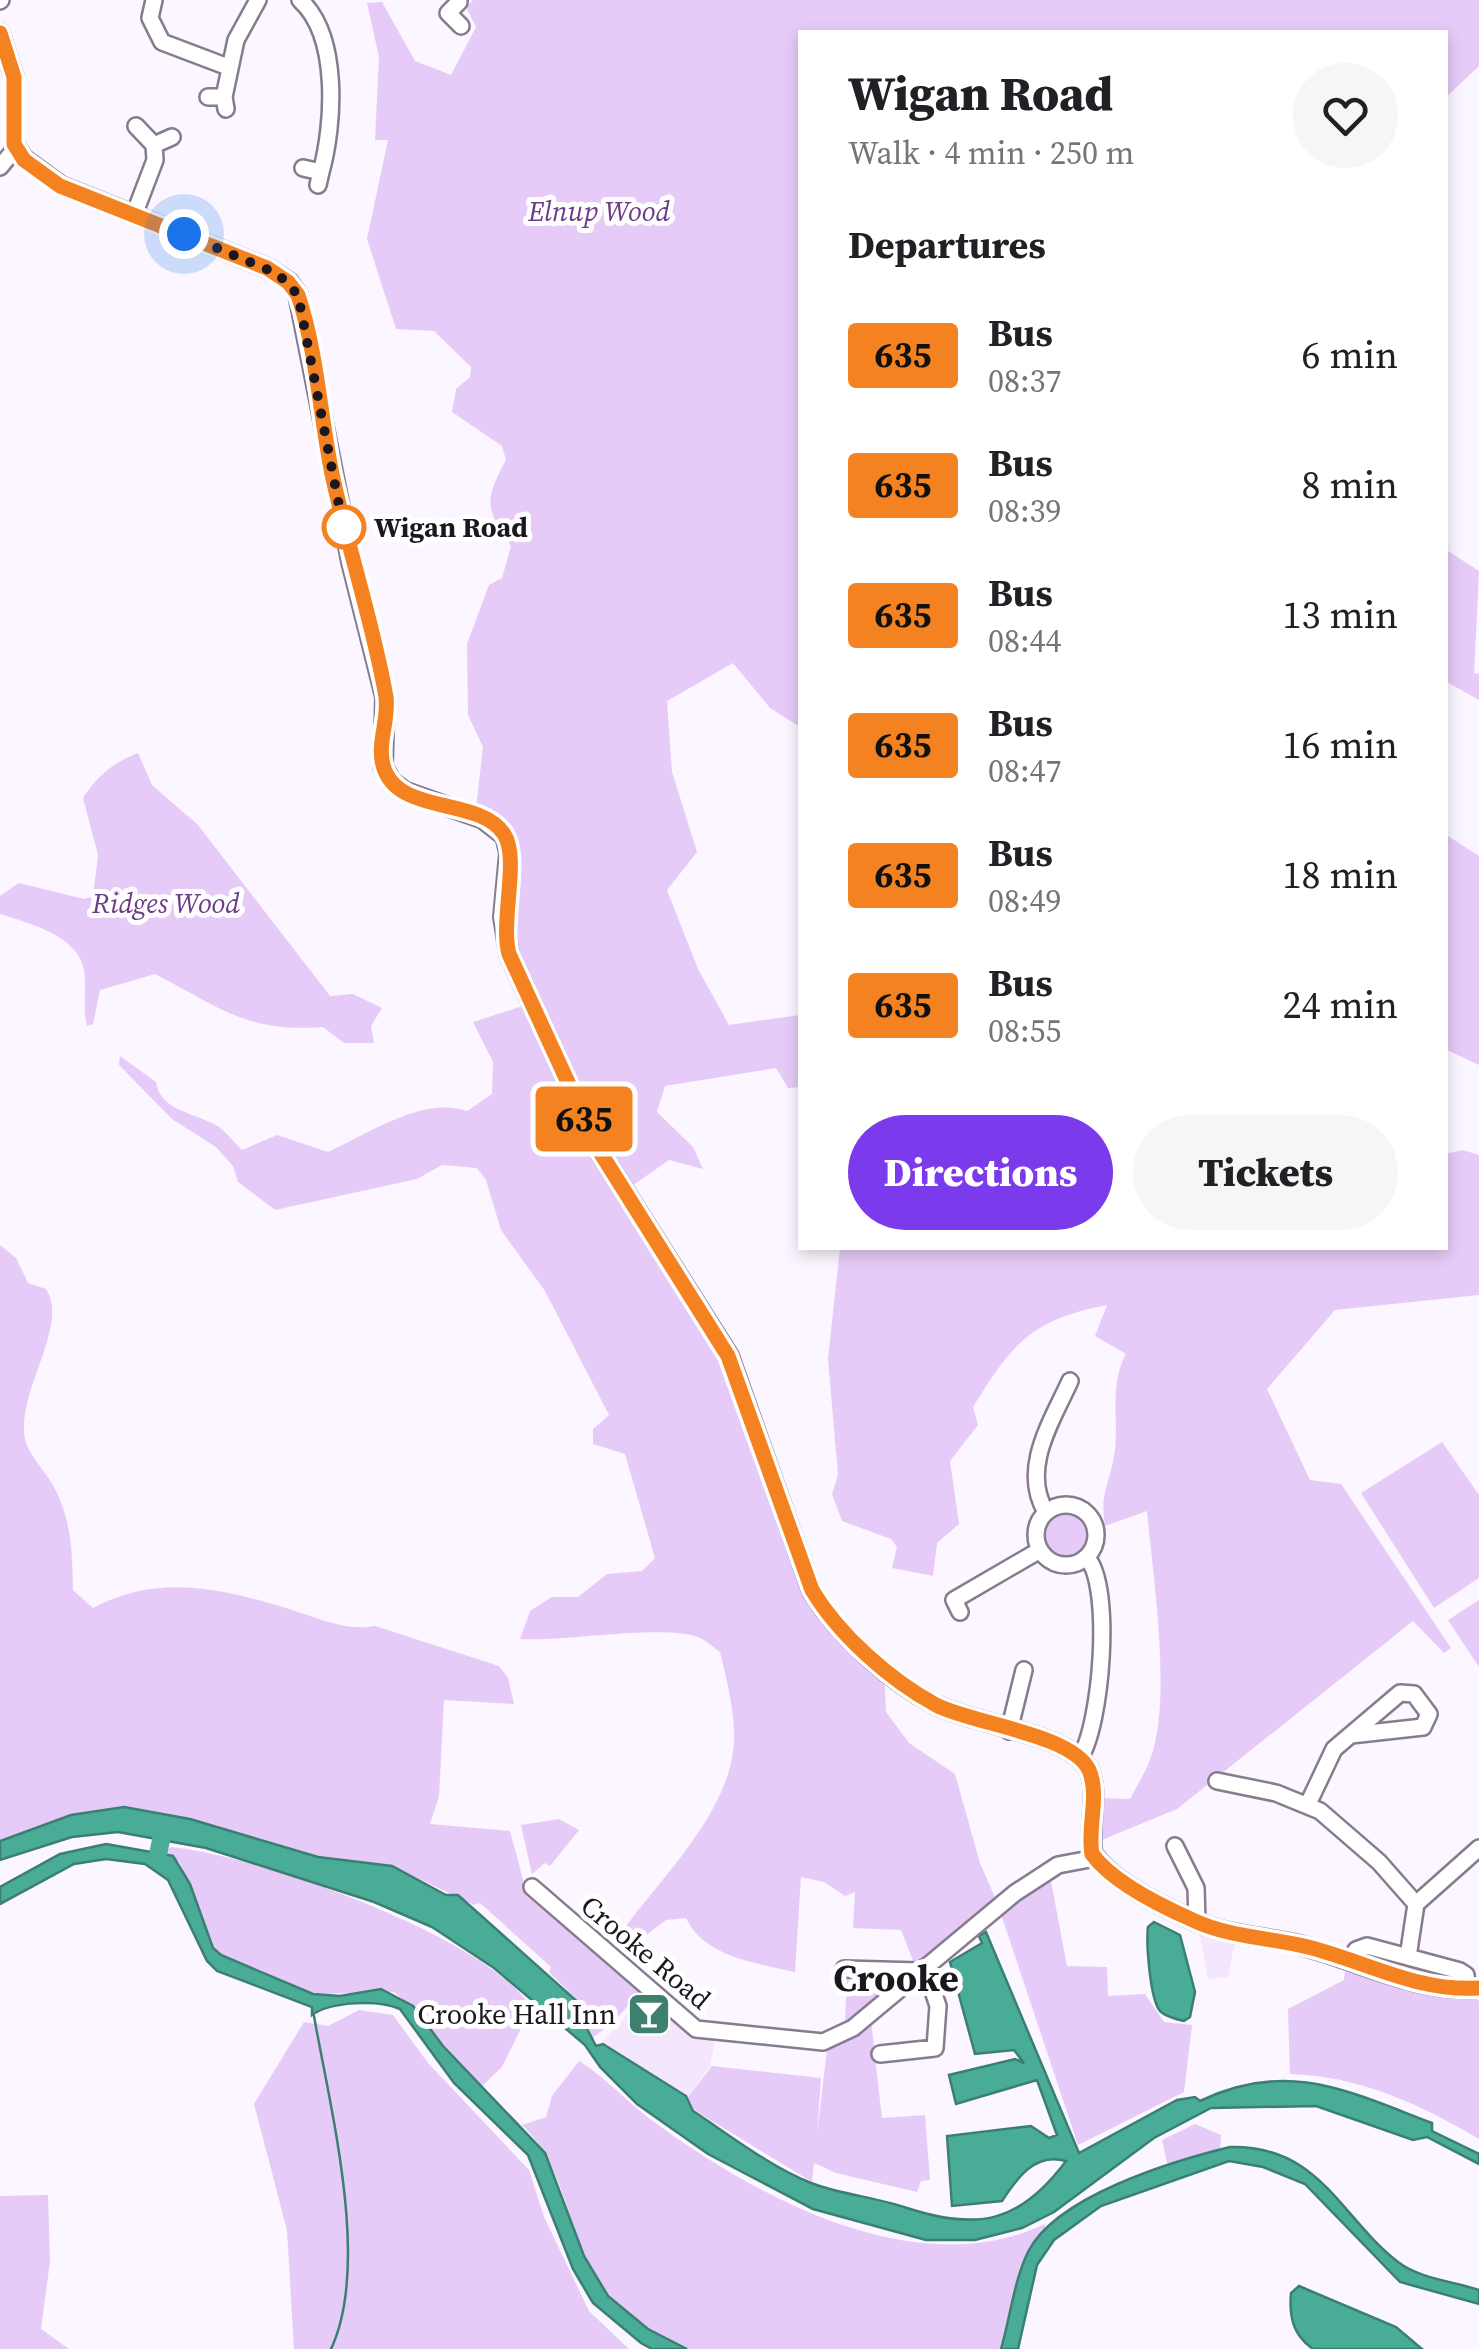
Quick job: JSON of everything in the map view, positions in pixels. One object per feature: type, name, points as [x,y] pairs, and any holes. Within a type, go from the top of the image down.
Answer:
[{"type":"main road","points":[[0,33],[14,77],[15,149],[60,186],[267,268],[288,282],[298,295],[351,562],[386,697],[383,766],[390,781],[404,791],[484,820],[505,836],[510,853],[504,926],[509,954],[610,1170],[702,1307],[728,1356],[812,1590],[825,1611],[872,1657],[926,1699],[967,1719],[1057,1744],[1080,1757],[1093,1787],[1090,1842],[1095,1858],[1197,1922],[1351,1960],[1430,1987],[1474,1988]]},
{"type":"street","points":[[154,0],[150,18],[162,42],[228,66]]},
{"type":"street","points":[[219,101],[228,66],[258,0]]},
{"type":"street","points":[[300,0],[313,15],[328,67],[331,115],[320,178],[302,168]]},
{"type":"street","points":[[434,0],[453,8],[460,26]]},
{"type":"street","points":[[130,126],[154,145]]},
{"type":"street","points":[[154,145],[172,137]]},
{"type":"street","points":[[134,216],[154,160],[154,145]]},
{"type":"street","points":[[0,167],[15,149]]},
{"type":"street","points":[[1046,1512],[1072,1506],[1088,1514],[1096,1541],[1087,1558],[1062,1566],[1040,1550],[1036,1534],[1046,1512],[1037,1493],[1038,1456],[1070,1381]]},
{"type":"street","points":[[960,1612],[954,1600],[1040,1550]]},
{"type":"street","points":[[1080,1757],[1093,1726],[1100,1655],[1097,1580],[1087,1558]]},
{"type":"street","points":[[1010,1731],[1024,1670]]},
{"type":"street","points":[[1308,1804],[1327,1759],[1351,1735],[1403,1692],[1414,1694],[1430,1714],[1423,1727],[1351,1735]]},
{"type":"street","points":[[1216,1781],[1308,1804],[1380,1862],[1416,1904]]},
{"type":"street","points":[[1175,1846],[1196,1888],[1197,1922]]},
{"type":"street","points":[[1408,1957],[1416,1904],[1478,1852]]},
{"type":"street","name":"Crooke Road","points":[[532,1886],[690,2026],[704,2032],[835,2040],[1014,1893],[1058,1865],[1095,1858]]},
{"type":"street","points":[[1351,1960],[1363,1946],[1463,1972],[1474,1988]]},
{"type":"street","points":[[844,1969],[922,1969],[938,2006],[935,2048],[880,2054]]},
{"type":"shaded area","points":[[124,1807],[190,1819],[318,1857],[392,1866],[446,1895],[458,1895],[580,2004],[582,2019],[596,2046],[603,2044],[686,2096],[693,2111],[765,2159],[795,2176],[835,2190],[932,2215],[976,2220],[1014,2209],[1032,2198],[1066,2161],[1045,2160],[1028,2169],[1002,2201],[952,2206],[947,2136],[1031,2126],[1049,2138],[1057,2135],[1037,2080],[956,2104],[949,2075],[1015,2059],[1024,2063],[1014,2050],[975,2054],[950,1962],[982,1943],[979,1936],[986,1932],[1079,2153],[1177,2100],[1195,2097],[1200,2101],[1261,2082],[1289,2081],[1345,2091],[1432,2123],[1432,2131],[1479,2154],[1479,2164],[1427,2137],[1413,2140],[1316,2106],[1211,2108],[1154,2138],[1054,2212],[1022,2228],[975,2240],[926,2240],[813,2209],[708,2154],[637,2104],[600,2067],[585,2045],[494,1968],[432,1927],[374,1902],[206,1848],[118,1832],[72,1837],[0,1860],[0,1841],[71,1815]]},
{"type":"shaded area","points":[[106,1844],[173,1856],[190,1884],[213,1948],[221,1955],[313,1994],[340,1996],[381,1989],[413,2006],[443,2046],[545,2153],[584,2256],[608,2296],[648,2329],[687,2349],[652,2349],[593,2303],[573,2269],[528,2155],[454,2083],[400,2009],[354,2003],[312,2015],[312,2007],[217,1971],[207,1961],[168,1880],[145,1864],[106,1859],[74,1864],[0,1904],[0,1887],[60,1854]]},
{"type":"shaded area","points":[[1154,1922],[1180,1935],[1195,1992],[1190,2017],[1184,2021],[1168,2016],[1157,2005],[1148,1935],[1148,1927]]},
{"type":"shaded area","points":[[1199,1931],[1236,1937],[1228,1977],[1208,1979]]},
{"type":"shaded area","points":[[646,1994],[698,2036],[715,2040],[710,2066],[688,2096],[602,2042]]},
{"type":"shaded area","points":[[1230,2147],[1261,2149],[1307,2170],[1398,2262],[1426,2276],[1479,2290],[1479,2304],[1400,2282],[1305,2184],[1263,2167],[1229,2161],[1101,2206],[1054,2240],[1037,2265],[1018,2349],[1001,2349],[1023,2263],[1042,2232],[1063,2214],[1118,2184],[1178,2161]]},
{"type":"shaded area","points":[[1299,2286],[1396,2327],[1422,2349],[1313,2349],[1301,2338],[1292,2318],[1291,2293]]},
{"type":"green space","name":"Elnup Wood","points":[[473,0],[1479,0],[1479,66],[1448,95],[1448,30],[798,30],[798,726],[770,708],[733,663],[667,701],[672,772],[697,852],[667,890],[698,969],[729,1025],[798,1015],[798,1087],[788,1088],[776,1068],[665,1086],[657,1112],[693,1147],[703,1169],[669,1160],[622,1193],[714,1334],[816,1604],[884,1673],[886,1712],[909,1743],[955,1774],[980,1863],[997,1902],[914,1963],[901,1930],[853,1928],[855,1892],[845,1896],[824,1882],[801,1877],[795,1972],[718,1950],[694,1931],[686,1918],[666,1920],[641,1939],[626,1926],[697,1835],[725,1784],[734,1730],[729,1691],[720,1652],[703,1639],[685,1634],[520,1639],[530,1611],[552,1597],[578,1597],[607,1574],[642,1571],[655,1558],[625,1454],[593,1444],[593,1429],[609,1415],[545,1291],[501,1230],[486,1180],[477,1168],[442,1165],[417,1179],[275,1210],[238,1182],[233,1166],[216,1147],[172,1119],[119,1065],[120,1056],[156,1082],[159,1092],[172,1106],[219,1127],[242,1150],[277,1135],[328,1152],[414,1112],[432,1108],[467,1111],[492,1094],[493,1062],[473,1022],[538,1001],[506,924],[513,833],[494,815],[476,808],[483,747],[468,715],[467,644],[489,585],[502,578],[511,546],[490,504],[506,460],[502,446],[452,412],[456,389],[470,377],[471,367],[434,331],[396,329],[367,239],[388,140],[375,140],[379,57],[367,3],[382,2],[415,61],[451,75],[476,27],[466,7]]},
{"type":"green space","points":[[1448,551],[1479,571],[1474,673],[1479,674],[1479,700],[1448,683]]},
{"type":"green space","name":"Ridges Wood","points":[[138,753],[152,785],[198,825],[330,996],[353,994],[382,1008],[371,1026],[374,1043],[344,1043],[323,1027],[253,1022],[155,974],[100,990],[93,1024],[87,1026],[85,977],[80,958],[50,932],[0,914],[0,896],[19,883],[84,899],[93,896],[98,855],[83,798],[107,771]]},
{"type":"green space","points":[[1448,836],[1479,856],[1479,1065],[1448,1050]]},
{"type":"green space","points":[[1463,1150],[1479,1155],[1479,1295],[1335,1310],[1267,1389],[1310,1480],[1341,1484],[1451,1648],[1444,1653],[1413,1621],[1177,1809],[1097,1842],[1099,1798],[1130,1799],[1151,1757],[1157,1732],[1161,1670],[1147,1511],[1105,1526],[1104,1498],[1116,1443],[1117,1379],[1126,1354],[1095,1336],[1107,1305],[1059,1318],[1012,1351],[973,1407],[978,1425],[950,1461],[959,1524],[937,1543],[933,1576],[892,1568],[897,1547],[891,1539],[842,1521],[832,1494],[838,1475],[828,1359],[840,1250],[1448,1250],[1448,1153]]},
{"type":"green space","points":[[0,1245],[16,1258],[28,1283],[46,1289],[52,1304],[48,1340],[24,1420],[25,1439],[64,1511],[73,1590],[93,1608],[144,1590],[170,1587],[222,1592],[337,1624],[375,1626],[499,1666],[508,1678],[514,1704],[444,1700],[439,1796],[430,1824],[510,1831],[525,1887],[534,1898],[642,1989],[614,2022],[592,2038],[581,2004],[549,1972],[551,1967],[480,1903],[474,1905],[407,1873],[318,1857],[190,1819],[124,1807],[71,1815],[0,1841]]},
{"type":"green space","points":[[1442,1442],[1479,1495],[1479,1578],[1434,1608],[1361,1493]]},
{"type":"green space","points":[[1065,1509],[1083,1516],[1090,1534],[1083,1552],[1065,1559],[1047,1552],[1040,1534],[1047,1516]]},
{"type":"green space","points":[[1479,1600],[1479,1667],[1448,1620]]},
{"type":"green space","points":[[559,1819],[579,1830],[550,1866],[545,1863],[532,1874],[521,1825]]},
{"type":"green space","points":[[171,1847],[256,1865],[310,1882],[420,1928],[469,1954],[507,1981],[531,2008],[502,2067],[481,2087],[443,2046],[421,2014],[394,1992],[313,1994],[221,1955],[213,1948],[180,1863],[164,1852]]},
{"type":"green space","points":[[1050,1876],[1067,1966],[1107,1967],[1108,1996],[1145,1994],[1164,2022],[1192,2025],[1184,2092],[1078,2145],[1000,1911]]},
{"type":"green space","points":[[1372,1952],[1454,1972],[1462,1980],[1432,1979],[1367,1957]]},
{"type":"green space","points":[[1346,1964],[1433,1994],[1472,1995],[1479,2001],[1479,2139],[1434,2114],[1365,2086],[1290,2074],[1288,2009],[1344,1980]]},
{"type":"green space","points":[[847,1973],[909,1974],[845,2024]]},
{"type":"green space","points":[[359,2010],[393,2015],[428,2063],[529,2170],[544,2217],[589,2311],[629,2349],[294,2349],[287,2230],[254,2104],[304,2022],[328,2026]]},
{"type":"green space","points":[[871,2021],[882,2118],[925,2115],[930,2180],[921,2181],[917,2192],[836,2173],[814,2163],[812,2182],[694,2110],[688,2097],[712,2066],[821,2078],[817,2135],[827,2049]]},
{"type":"green space","points":[[579,2061],[650,2119],[738,2177],[838,2224],[890,2238],[943,2244],[995,2240],[1045,2224],[1046,2230],[1024,2261],[1001,2349],[687,2349],[635,2321],[617,2307],[595,2278],[550,2164],[522,2125],[546,2117],[552,2096]]},
{"type":"green space","points":[[1195,2124],[1221,2135],[1220,2150],[1168,2167],[1162,2140]]},
{"type":"green space","points":[[48,2195],[50,2261],[41,2329],[69,2349],[0,2349],[0,2196]]},
{"type":"waterway","points":[[157,1859],[164,1826]]},
{"type":"waterway","points":[[314,2016],[337,2139],[347,2231],[342,2314],[331,2349]]},
{"type":"bus line","name":"635","points":[[0,33],[14,77],[14,144],[24,160],[60,186],[210,242],[267,268],[288,282],[298,295],[351,562],[386,697],[382,757],[386,775],[404,791],[484,820],[505,836],[510,853],[504,917],[509,954],[600,1152],[716,1331],[812,1590],[825,1611],[897,1679],[938,1706],[967,1719],[1057,1744],[1080,1757],[1090,1771],[1093,1787],[1092,1854],[1100,1864],[1177,1912],[1210,1927],[1317,1950],[1430,1987],[1479,1988]]},
{"type":"place","name":"Wigan Road","points":[[344,527]]},
{"type":"place","name":"Crooke Hall Inn","points":[[649,2014]]},
{"type":"district","name":"Crooke","points":[[896,1978]]},
{"type":"route","points":[[184,234],[278,274],[298,295],[344,531],[344,527]]}]
